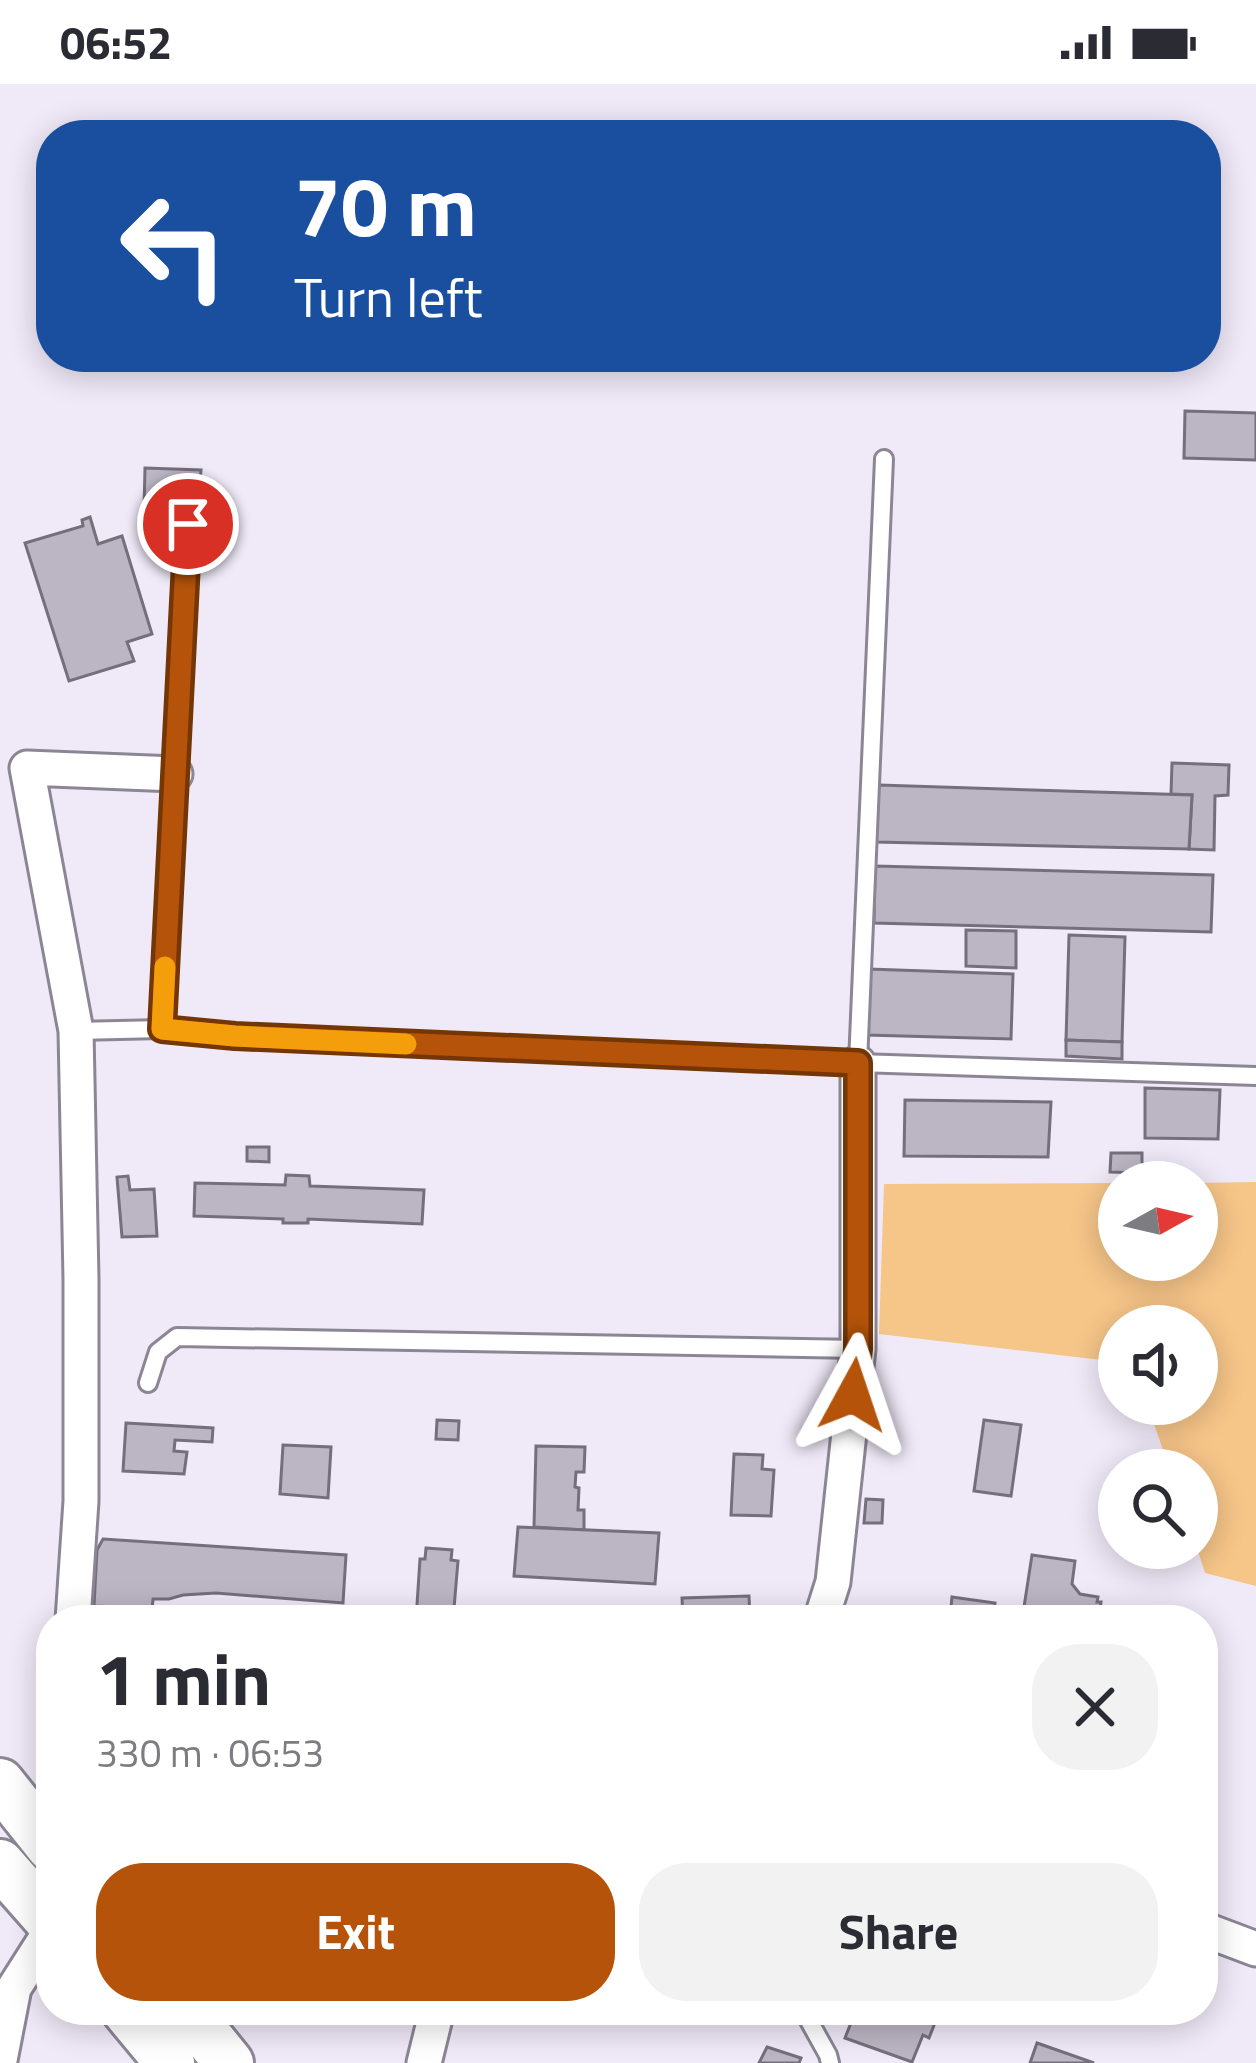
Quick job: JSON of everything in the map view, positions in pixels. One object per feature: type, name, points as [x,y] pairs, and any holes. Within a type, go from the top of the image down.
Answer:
[{"type":"main road","points":[[0,1783],[36,1828]]},
{"type":"main road","points":[[0,1864],[36,1908]]},
{"type":"main road","points":[[138,2025],[170,2063]]},
{"type":"main road","points":[[198,2025],[229,2063]]},
{"type":"street","points":[[74,1605],[81,1501],[76,1031],[27,768],[175,774]]},
{"type":"street","points":[[825,1605],[833,1582],[858,1349],[858,1063]]},
{"type":"street","points":[[1218,1934],[1256,1949]]},
{"type":"street","points":[[0,2060],[17,1982],[36,1951]]},
{"type":"street","points":[[424,2063],[433,2025]]},
{"type":"lane","points":[[858,1063],[884,459]]},
{"type":"lane","points":[[162,1029],[188,524]]},
{"type":"lane","points":[[76,1031],[162,1029],[858,1063],[1256,1076]]},
{"type":"lane","points":[[148,1383],[158,1352],[177,1337],[858,1349]]},
{"type":"lane","points":[[811,2025],[830,2063]]},
{"type":"shaded area","points":[[1256,1182],[1256,1586],[1204,1569],[1218,1569],[1218,1449],[1163,1449],[1154,1425],[1218,1425],[1218,1305],[1098,1305],[1098,1360],[879,1334],[884,1184],[1098,1183],[1098,1281],[1218,1281],[1218,1183]]},
{"type":"building","points":[[1185,411],[1256,413],[1256,460],[1184,458]]},
{"type":"building","points":[[145,468],[201,470],[198,510],[144,508]]},
{"type":"building","points":[[90,517],[98,544],[122,536],[152,634],[127,642],[134,661],[69,681],[25,543],[83,526],[82,520]]},
{"type":"building","points":[[1172,763],[1229,765],[1228,795],[1215,796],[1214,850],[1189,849],[1192,795],[1171,794]]},
{"type":"building","points":[[879,785],[1192,795],[1189,849],[876,842]]},
{"type":"building","points":[[875,866],[1213,875],[1211,932],[874,923]]},
{"type":"building","points":[[966,930],[1016,931],[1016,968],[966,966]]},
{"type":"building","points":[[1069,935],[1125,937],[1122,1042],[1066,1040]]},
{"type":"building","points":[[868,969],[1013,974],[1011,1039],[866,1035]]},
{"type":"building","points":[[1066,1040],[1122,1042],[1122,1059],[1066,1056]]},
{"type":"building","points":[[1145,1088],[1220,1090],[1218,1139],[1145,1138]]},
{"type":"building","points":[[905,1100],[1051,1102],[1048,1157],[904,1156]]},
{"type":"building","points":[[247,1147],[269,1147],[269,1162],[247,1161]]},
{"type":"building","points":[[1111,1153],[1142,1153],[1142,1161],[1111,1161]]},
{"type":"building","points":[[286,1175],[309,1176],[310,1186],[424,1190],[422,1224],[308,1219],[308,1223],[283,1223],[283,1219],[194,1216],[195,1183],[285,1185]]},
{"type":"building","points":[[128,1176],[130,1190],[154,1189],[157,1236],[122,1237],[117,1177]]},
{"type":"building","points":[[437,1420],[459,1421],[458,1440],[436,1439]]},
{"type":"building","points":[[984,1420],[1021,1425],[1011,1496],[974,1491]]},
{"type":"building","points":[[126,1423],[213,1428],[212,1442],[175,1440],[174,1451],[187,1452],[184,1474],[123,1471]]},
{"type":"building","points":[[283,1445],[331,1447],[328,1498],[280,1494]]},
{"type":"building","points":[[536,1446],[585,1447],[584,1472],[576,1472],[575,1487],[579,1488],[578,1510],[584,1510],[584,1530],[534,1527]]},
{"type":"building","points":[[734,1454],[763,1455],[762,1469],[774,1470],[771,1516],[731,1515]]},
{"type":"building","points":[[866,1499],[883,1500],[882,1523],[864,1523]]},
{"type":"building","points":[[518,1527],[659,1533],[655,1584],[514,1576]]},
{"type":"building","points":[[103,1539],[346,1555],[343,1603],[216,1593],[153,1599],[152,1605],[94,1605],[97,1550]]},
{"type":"building","points":[[426,1548],[452,1550],[451,1560],[458,1561],[454,1605],[417,1605],[420,1559],[425,1559]]},
{"type":"building","points":[[1032,1555],[1075,1561],[1072,1584],[1080,1594],[1098,1597],[1101,1602],[1101,1605],[1024,1605]]},
{"type":"building","points":[[749,1596],[749,1605],[682,1605],[682,1598]]},
{"type":"building","points":[[952,1597],[995,1603],[995,1605],[951,1605]]},
{"type":"building","points":[[850,2025],[934,2025],[929,2038],[923,2035],[912,2062],[845,2038]]},
{"type":"building","points":[[1037,2043],[1094,2063],[1030,2063]]},
{"type":"building","points":[[767,2047],[801,2058],[799,2063],[759,2063]]},
{"type":"slow traffic","points":[[165,967],[162,1029],[406,1044]]},
{"type":"route","points":[[188,524],[162,1029],[858,1063],[858,1349],[853,1395]]}]
